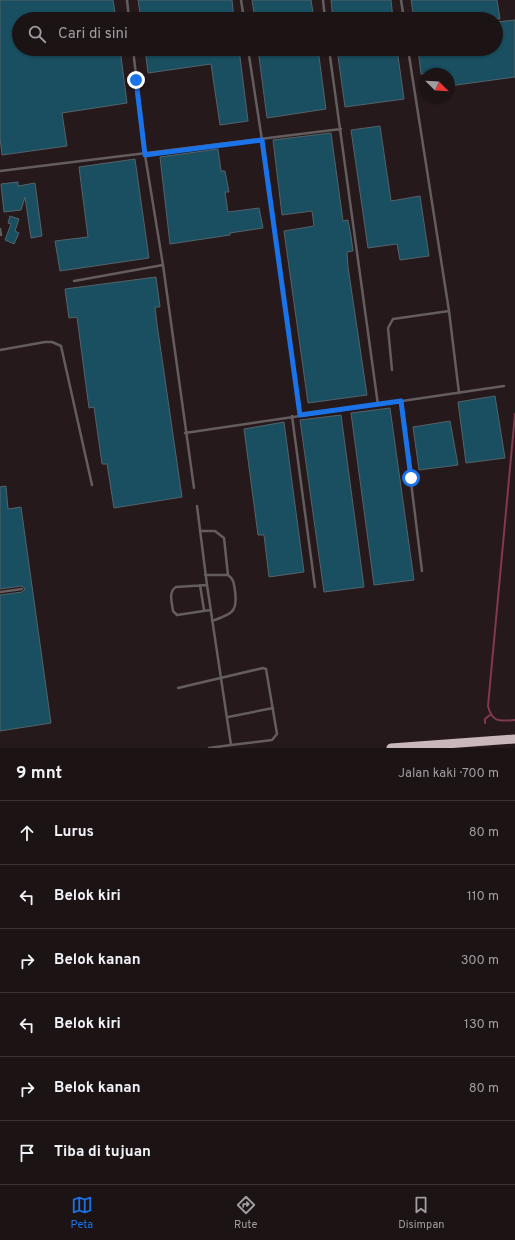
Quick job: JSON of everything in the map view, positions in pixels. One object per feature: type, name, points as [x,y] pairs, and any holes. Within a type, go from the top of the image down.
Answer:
[{"type":"highway","points":[[391,748],[515,739]]},
{"type":"lane","points":[[127,0],[128,12]]},
{"type":"lane","points":[[241,0],[243,12]]},
{"type":"lane","points":[[322,0],[324,12]]},
{"type":"lane","points":[[401,0],[403,12]]},
{"type":"lane","points":[[134,56],[145,155],[163,265],[185,433],[194,488]]},
{"type":"lane","points":[[249,56],[300,415]]},
{"type":"lane","points":[[330,56],[378,405]]},
{"type":"lane","points":[[409,56],[449,311],[459,393]]},
{"type":"lane","points":[[0,171],[145,155],[341,130]]},
{"type":"lane","points":[[0,229],[1,235]]},
{"type":"lane","points":[[74,281],[163,265]]},
{"type":"lane","points":[[392,370],[388,328],[393,319],[449,311]]},
{"type":"lane","points":[[0,350],[45,342],[52,342],[61,346],[92,485]]},
{"type":"lane","points":[[185,433],[292,416],[504,386]]},
{"type":"lane","points":[[401,401],[422,571]]},
{"type":"lane","points":[[292,416],[315,587]]},
{"type":"lane","points":[[197,506],[206,585],[228,717],[231,745]]},
{"type":"lane","points":[[200,531],[215,531],[224,538],[228,575],[234,582],[237,605],[229,615],[212,621]]},
{"type":"lane","points":[[205,575],[228,575]]},
{"type":"lane","points":[[200,585],[204,610]]},
{"type":"lane","points":[[206,585],[176,588],[172,590],[173,611],[177,615],[210,610]]},
{"type":"lane","points":[[0,592],[22,589]]},
{"type":"lane","points":[[178,688],[263,668],[266,669],[277,734],[275,738],[209,748]]},
{"type":"lane","points":[[228,717],[273,708]]},
{"type":"building","points":[[0,0],[113,0],[115,12],[12,12],[12,56],[121,56],[127,103],[62,113],[67,146],[2,155],[0,138]]},
{"type":"building","points":[[138,0],[232,0],[233,12],[140,12]]},
{"type":"building","points":[[252,0],[311,0],[313,12],[254,12]]},
{"type":"building","points":[[331,0],[391,0],[392,12],[332,12]]},
{"type":"building","points":[[411,0],[497,0],[499,12],[413,12]]},
{"type":"building","points":[[515,20],[515,77],[455,85],[455,68],[420,68],[419,56],[503,56],[503,21]]},
{"type":"building","points":[[146,56],[240,56],[248,121],[220,125],[211,64],[148,73]]},
{"type":"building","points":[[259,56],[319,56],[326,109],[267,118]]},
{"type":"building","points":[[338,56],[398,56],[404,99],[345,107]]},
{"type":"building","points":[[380,126],[391,201],[420,196],[429,256],[400,260],[397,244],[368,248],[351,130]]},
{"type":"building","points":[[331,133],[343,221],[348,220],[351,236],[353,251],[347,252],[348,267],[367,395],[308,403],[284,231],[314,226],[312,211],[282,215],[273,140]]},
{"type":"building","points":[[218,149],[221,171],[225,171],[229,192],[225,192],[228,212],[259,208],[263,228],[230,233],[230,235],[170,244],[160,157]]},
{"type":"building","points":[[135,159],[149,258],[60,271],[55,241],[88,237],[79,167]]},
{"type":"building","points":[[18,182],[18,186],[35,183],[42,236],[31,238],[25,197],[21,210],[4,212],[1,184]]},
{"type":"building","points":[[10,216],[19,219],[15,231],[19,233],[14,244],[5,240],[11,224],[8,223]]},
{"type":"building","points":[[156,277],[160,307],[155,307],[157,324],[182,497],[114,508],[107,464],[102,464],[94,407],[89,408],[77,317],[69,318],[65,289]]},
{"type":"building","points":[[495,396],[505,458],[466,463],[458,402]]},
{"type":"building","points":[[390,408],[414,580],[374,585],[351,413]]},
{"type":"building","points":[[341,415],[364,587],[324,592],[300,420]]},
{"type":"building","points":[[450,421],[458,465],[419,470],[413,427]]},
{"type":"building","points":[[284,422],[304,572],[269,577],[264,535],[258,535],[244,429]]},
{"type":"building","points":[[6,486],[8,509],[21,507],[51,723],[0,731],[0,595],[22,592],[25,589],[22,586],[0,589],[0,487]]},
{"type":"waterway","points":[[515,414],[488,706],[492,716],[497,720],[515,720]]},
{"type":"waterway","points":[[485,723],[485,719],[490,715]]},
{"type":"route","points":[[136,80],[145,155],[262,140],[300,415],[401,401],[411,478]]}]
